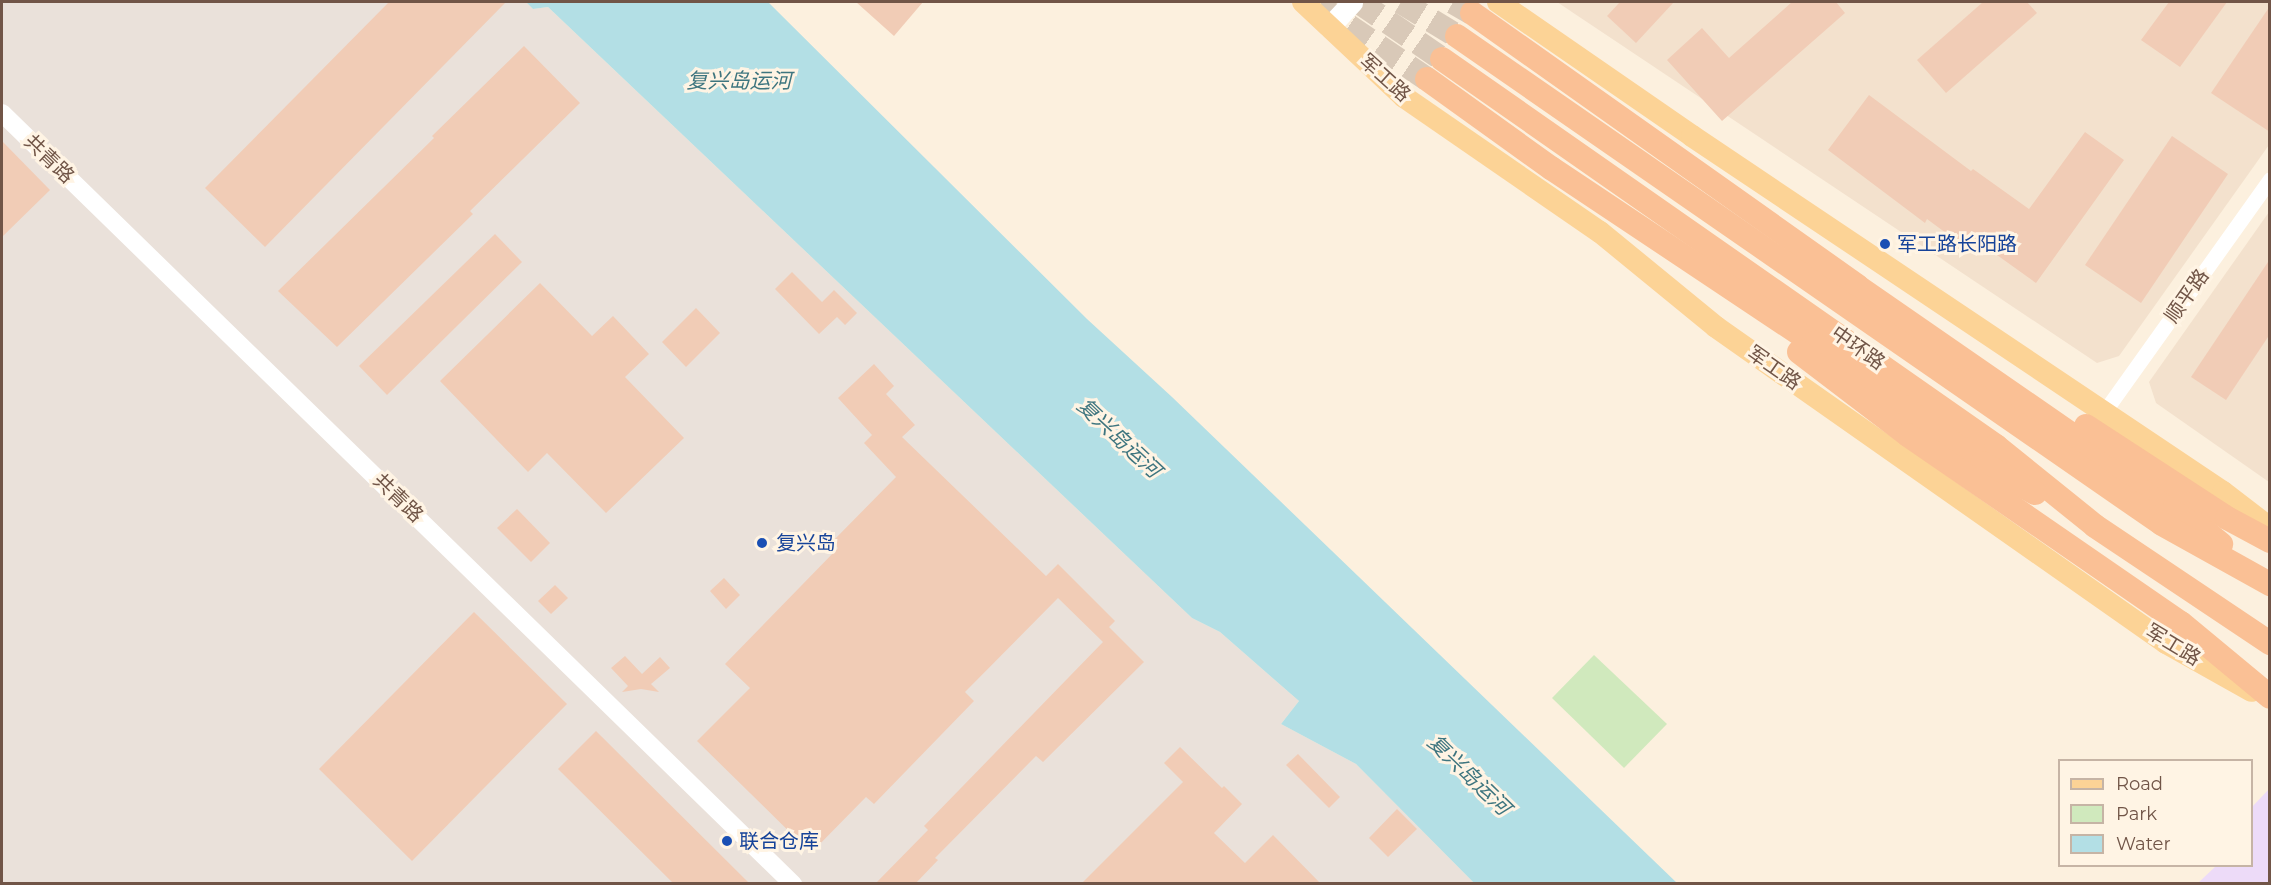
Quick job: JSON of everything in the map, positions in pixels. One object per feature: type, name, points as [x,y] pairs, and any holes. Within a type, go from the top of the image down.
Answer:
[{"type":"highway","points":[[1472,13],[1857,286],[2175,506],[2270,584]]},
{"type":"highway","name":"中环路","points":[[1456,36],[2162,524],[2270,584]]},
{"type":"highway","name":"中环路","points":[[1442,59],[1996,446],[2095,526],[2270,643]]},
{"type":"highway","points":[[1427,79],[1695,267],[1813,343],[1982,463],[2095,526]]},
{"type":"highway","points":[[1695,267],[1802,355],[1908,435],[2181,623],[2270,699]]},
{"type":"highway","points":[[1857,286],[2052,404],[2227,518],[2270,541]]},
{"type":"main road","name":"军工路","points":[[1303,2],[1404,97],[1600,232],[1716,327],[2166,643],[2270,699]]},
{"type":"main road","points":[[1329,27],[1343,2]]},
{"type":"main road","points":[[1329,27],[1352,2]]},
{"type":"main road","points":[[1498,2],[1692,136],[2223,492],[2270,528]]},
{"type":"street","name":"共青路","points":[[2,113],[793,884]]},
{"type":"street","name":"顺平路","points":[[2104,412],[2270,179]]},
{"type":"shaded area","points":[[2,2],[526,2],[533,9],[548,7],[1192,618],[1220,632],[1299,701],[1281,724],[1356,764],[1474,883],[2,884]]},
{"type":"shaded area","points":[[1557,2],[2269,2],[2269,145],[2119,356],[2097,363]]},
{"type":"shaded area","points":[[2269,212],[2269,482],[2156,403],[2149,382]]},
{"type":"shaded area","points":[[2269,789],[2269,883],[2198,883],[2215,867],[2253,867],[2253,806]]},
{"type":"green space","points":[[1594,655],[1667,724],[1624,768],[1552,698]]},
{"type":"water","name":"复兴岛运河","points":[[526,2],[768,2],[1087,319],[1172,397],[1677,883],[1474,883],[1356,764],[1281,724],[1299,701],[1220,632],[1192,618],[548,7],[533,9]]},
{"type":"building","points":[[389,2],[506,2],[265,247],[205,188]]},
{"type":"building","points":[[856,2],[923,2],[894,36]]},
{"type":"building","points":[[1620,2],[1674,2],[1636,43],[1607,16]]},
{"type":"building","points":[[1792,2],[1836,2],[1845,13],[1722,121],[1667,60],[1702,28],[1729,58]]},
{"type":"building","points":[[1983,2],[2027,2],[2037,13],[1946,93],[1917,60]]},
{"type":"building","points":[[2169,2],[2227,2],[2180,67],[2141,40]]},
{"type":"building","points":[[2270,6],[2270,132],[2211,93]]},
{"type":"building","points":[[524,46],[580,103],[470,211],[473,214],[337,347],[278,291]]},
{"type":"building","points":[[1869,95],[1971,171],[1973,169],[2029,209],[2085,132],[2124,160],[2036,283],[1976,240],[1969,250],[1927,219],[1925,223],[1828,150]]},
{"type":"building","points":[[2172,136],[2228,174],[2141,303],[2085,265]]},
{"type":"building","points":[[2,141],[50,190],[2,237]]},
{"type":"building","points":[[495,234],[522,262],[387,395],[359,366]]},
{"type":"building","points":[[2270,259],[2270,334],[2226,400],[2191,377]]},
{"type":"building","points":[[792,272],[822,302],[834,290],[857,313],[845,325],[837,317],[819,334],[775,289]]},
{"type":"building","points":[[540,283],[592,336],[613,316],[649,354],[625,377],[684,438],[606,513],[547,453],[528,472],[440,381]]},
{"type":"building","points":[[696,308],[720,333],[686,367],[662,342]]},
{"type":"building","points":[[874,364],[894,386],[886,394],[915,425],[902,437],[1046,576],[1058,564],[1115,621],[1109,627],[1144,662],[1043,762],[1036,756],[935,858],[938,860],[915,884],[875,884],[928,830],[924,826],[1103,642],[1058,598],[965,692],[974,701],[874,804],[866,797],[811,853],[697,741],[750,688],[725,664],[838,548],[832,542],[896,477],[864,443],[872,435],[838,398]]},
{"type":"building","points":[[517,509],[550,543],[531,562],[497,528]]},
{"type":"building","points":[[724,578],[740,595],[726,609],[710,591]]},
{"type":"building","points":[[555,585],[568,598],[551,614],[538,601]]},
{"type":"building","points":[[474,612],[567,704],[412,861],[319,769]]},
{"type":"building","points":[[625,656],[642,674],[660,657],[670,668],[651,684],[659,692],[641,689],[622,692],[628,686],[611,668]]},
{"type":"building","points":[[596,731],[750,884],[674,884],[558,769]]},
{"type":"building","points":[[1180,747],[1242,804],[1214,833],[1245,863],[1273,835],[1321,884],[1081,884],[1183,782],[1164,763]]},
{"type":"building","points":[[1298,754],[1340,797],[1329,808],[1286,765]]},
{"type":"building","points":[[1397,809],[1417,829],[1388,857],[1369,838]]},
{"type":"tunnel","points":[[1359,2],[1442,59]]},
{"type":"tunnel","points":[[1401,2],[1457,36]]},
{"type":"tunnel","points":[[1453,2],[1472,13]]},
{"type":"tunnel","points":[[1319,6],[1427,79]]},
{"type":"place","name":"军工路长阳路","points":[[1885,244]]},
{"type":"place","name":"复兴岛","points":[[762,543]]},
{"type":"place","name":"联合仓库","points":[[727,841]]}]
